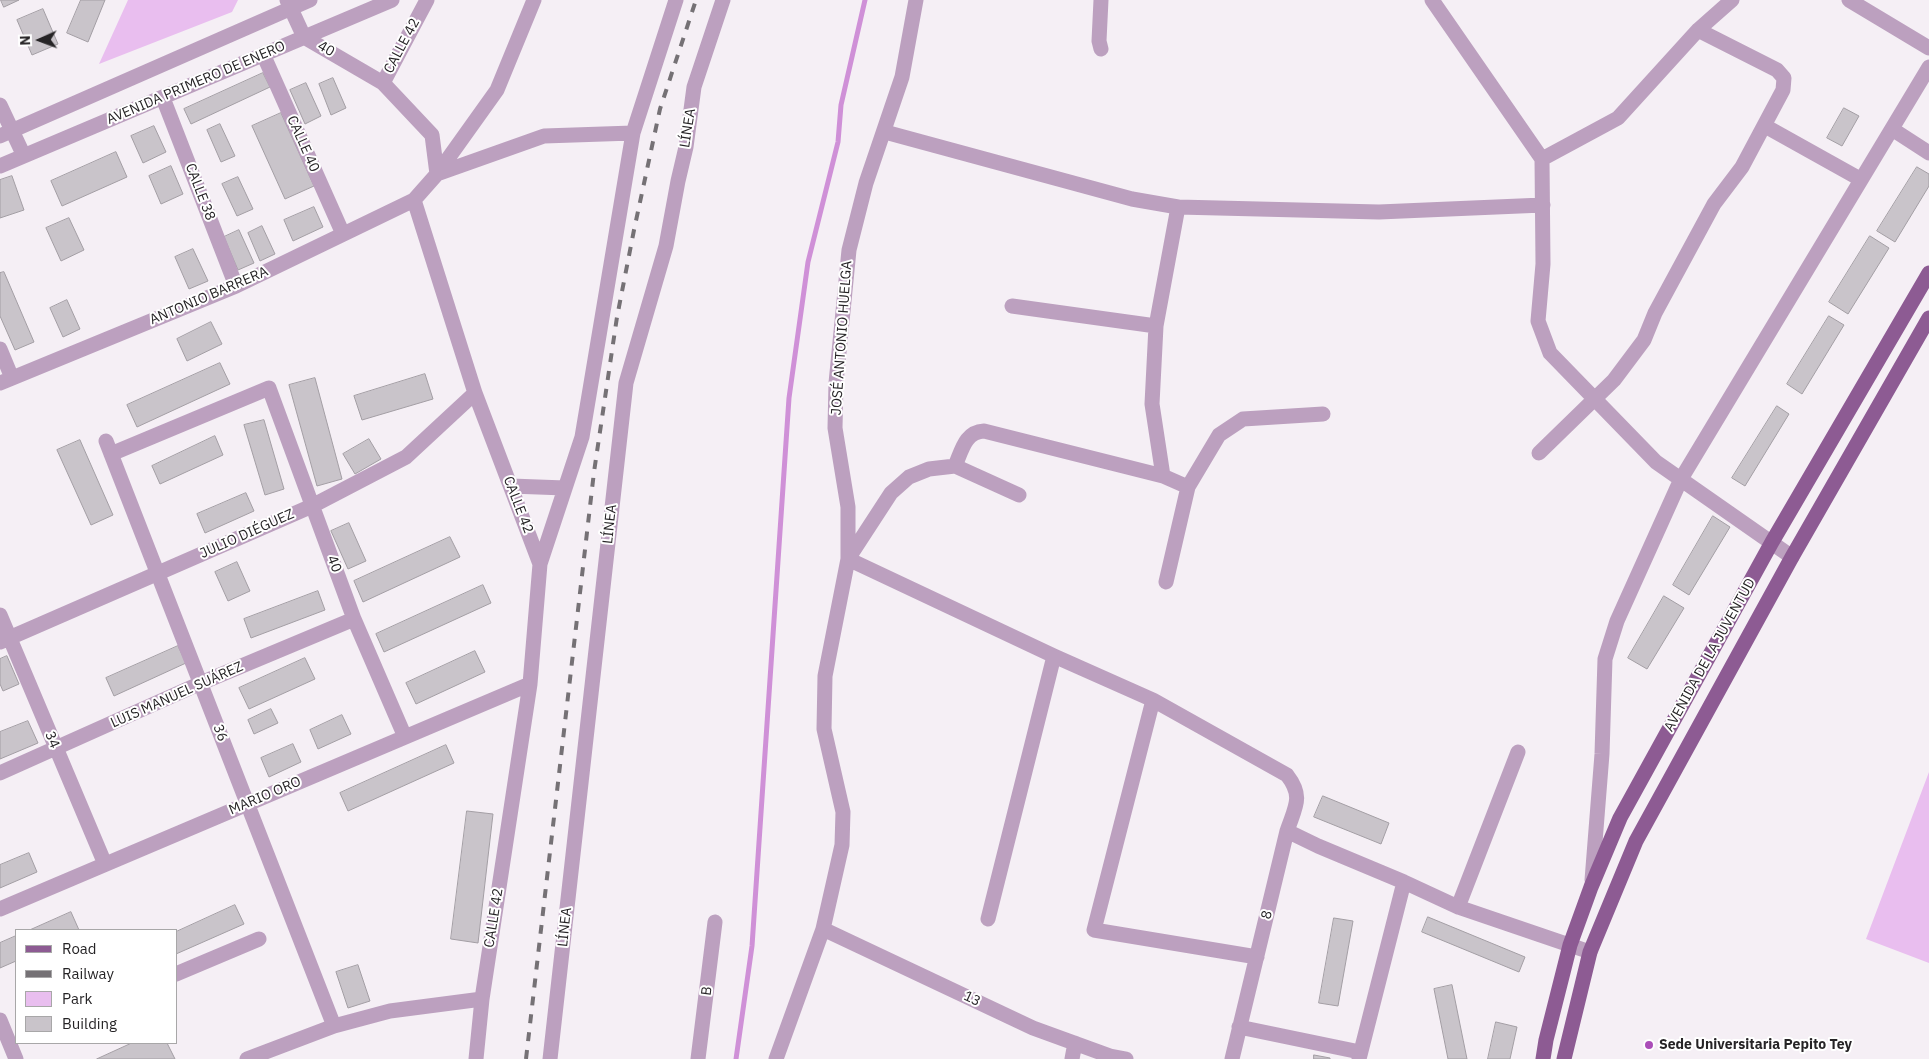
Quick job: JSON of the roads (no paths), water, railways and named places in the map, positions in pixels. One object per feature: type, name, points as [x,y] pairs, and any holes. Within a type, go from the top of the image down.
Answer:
[{"type":"main road","name":"AVENIDA DE LA JUVENTUD","points":[[1543,1059],[1570,945],[1591,887],[1620,818],[1772,542],[1929,273]]},
{"type":"main road","name":"AVENIDA DE LA JUVENTUD","points":[[1565,1052],[1590,952],[1636,841],[1792,557],[1929,318]]},
{"type":"main road","points":[[1546,1040],[1565,1052]]},
{"type":"street","name":"AVENIDA PRIMERO DE ENERO","points":[[6,134],[289,4],[310,0]]},
{"type":"street","name":"AVENIDA PRIMERO DE ENERO","points":[[0,166],[392,0]]},
{"type":"street","name":"CALLE 42","points":[[427,0],[383,83],[432,135],[437,174]]},
{"type":"street","points":[[414,200],[437,174],[497,90],[534,0]]},
{"type":"street","points":[[540,564],[582,437],[632,133],[676,0]]},
{"type":"street","name":"LÍNEA","points":[[550,1059],[626,383],[666,246],[686,147],[694,87],[723,0]]},
{"type":"street","name":"JOSÉ ANTONIO HUELGA","points":[[776,1059],[823,929],[842,845],[844,812],[824,729],[825,676],[848,559],[848,507],[835,428],[836,383],[848,250],[866,184],[902,78],[916,0]]},
{"type":"street","points":[[1101,0],[1099,41],[1101,49]]},
{"type":"street","points":[[1432,0],[1542,159],[1543,264],[1538,321],[1550,353],[1656,462],[1792,557]]},
{"type":"street","points":[[1542,159],[1618,118],[1698,30],[1732,0]]},
{"type":"street","points":[[1849,0],[1873,6],[1929,48]]},
{"type":"street","name":"40","points":[[289,4],[304,37],[383,83]]},
{"type":"street","points":[[1539,453],[1595,400],[1624,369],[1644,340],[1655,313],[1714,204],[1742,167],[1783,90],[1784,78],[1777,70],[1698,30]]},
{"type":"street","name":"CALLE 40","points":[[263,54],[343,234]]},
{"type":"street","points":[[1591,887],[1602,754],[1605,659],[1617,621],[1681,479],[1929,67]]},
{"type":"street","name":"CALLE 38","points":[[163,98],[236,286]]},
{"type":"street","points":[[0,105],[6,134],[24,156]]},
{"type":"street","points":[[1765,126],[1860,179]]},
{"type":"street","points":[[1892,129],[1929,153]]},
{"type":"street","points":[[885,132],[1132,199],[1178,207],[1379,212],[1543,205]]},
{"type":"street","points":[[437,174],[544,136],[632,133]]},
{"type":"street","name":"CALLE 42","points":[[414,200],[475,394],[540,564],[530,684],[482,999],[476,1059]]},
{"type":"street","name":"ANTONIO BARRERA","points":[[6,380],[236,286],[414,200]]},
{"type":"street","points":[[1163,476],[1152,404],[1156,326],[1178,207]]},
{"type":"street","points":[[1012,306],[1156,326]]},
{"type":"street","points":[[0,349],[6,380]]},
{"type":"street","name":"40","points":[[109,447],[269,388],[354,619],[405,737]]},
{"type":"street","name":"JULIO DIÉGUEZ","points":[[5,640],[312,506],[406,457],[475,394]]},
{"type":"street","points":[[1166,582],[1188,487],[1219,435],[1243,419],[1323,414]]},
{"type":"street","points":[[955,466],[969,436],[976,431],[984,431],[1163,476],[1188,487]]},
{"type":"street","name":"36","points":[[109,447],[334,1026]]},
{"type":"street","points":[[1019,495],[955,466],[929,469],[909,477],[891,493],[848,559],[1054,656],[1153,700],[1094,930],[1257,956]]},
{"type":"street","points":[[510,486],[565,488]]},
{"type":"street","name":"34","points":[[0,615],[5,640],[56,748],[105,864]]},
{"type":"street","name":"LUIS MANUEL SUÁREZ","points":[[0,773],[201,683],[354,619]]},
{"type":"street","points":[[988,919],[1054,656]]},
{"type":"street","name":"MARIO ORO","points":[[0,909],[530,684]]},
{"type":"street","name":"8","points":[[1153,700],[1287,775],[1296,786],[1298,801],[1287,831],[1232,1059]]},
{"type":"street","points":[[1458,907],[1518,752]]},
{"type":"street","points":[[1287,831],[1458,907],[1590,952]]},
{"type":"street","points":[[1240,1028],[1360,1056],[1404,882]]},
{"type":"street","name":"B","points":[[698,1059],[715,922]]},
{"type":"street","name":"13","points":[[823,929],[1033,1028],[1110,1056],[1126,1059]]},
{"type":"street","points":[[178,973],[259,938]]},
{"type":"street","points":[[247,1059],[334,1026],[390,1011],[482,999]]},
{"type":"street","points":[[0,1020],[13,1043],[16,1059]]},
{"type":"street","points":[[1072,1059],[1075,1043]]},
{"type":"waterway","points":[[736,1059],[752,946],[789,398],[808,262],[838,142],[841,105],[865,0]]},
{"type":"railway","points":[[526,1059],[594,472],[617,317],[660,109],[696,0]]},
{"type":"place","name":"Sede Universitaria Pepito Tey","points":[[1649,1045]]}]
